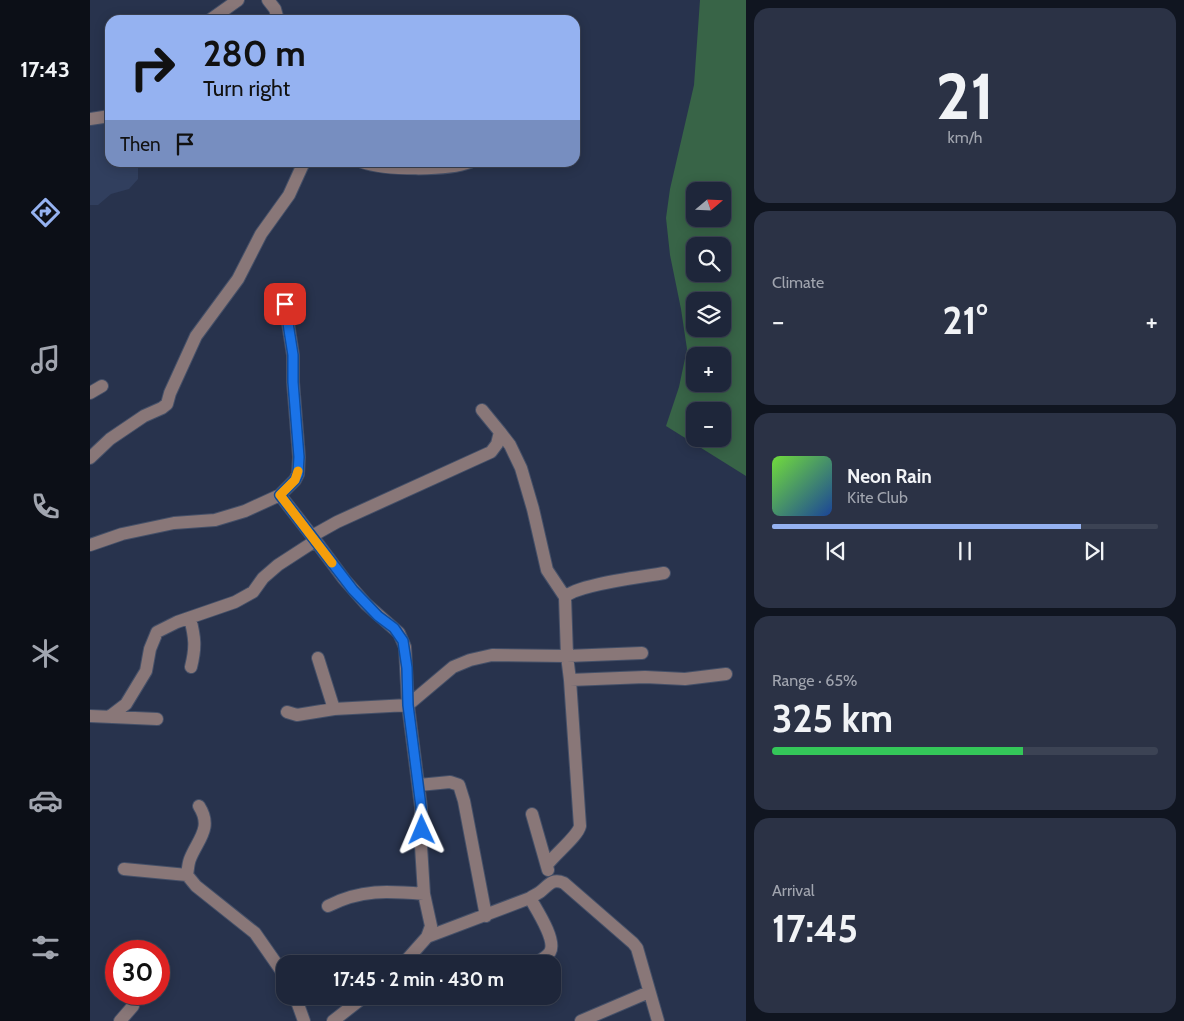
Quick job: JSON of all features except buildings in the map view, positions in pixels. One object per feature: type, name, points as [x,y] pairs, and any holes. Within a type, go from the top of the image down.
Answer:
[{"type":"street","points":[[217,15],[238,0]]},
{"type":"street","points":[[268,0],[275,9],[277,15]]},
{"type":"street","points":[[90,119],[105,117]]},
{"type":"street","points":[[90,458],[110,440],[144,416],[167,404],[170,393],[196,336],[238,279],[261,234],[289,195],[302,167]]},
{"type":"street","points":[[402,167],[440,167]]},
{"type":"street","points":[[90,545],[122,534],[157,526],[215,520],[245,511],[280,495],[295,480],[298,474],[299,457],[293,382],[293,355],[285,304]]},
{"type":"street","points":[[90,393],[102,386]]},
{"type":"street","points":[[482,410],[510,445],[521,468],[533,509],[546,570],[565,597],[567,656],[580,829],[547,865]]},
{"type":"street","points":[[109,717],[126,704],[146,671],[150,649],[157,632],[177,622],[235,602],[253,592],[263,578],[278,565],[337,522],[490,452],[497,444],[500,432]]},
{"type":"street","points":[[280,495],[366,604],[399,633],[405,647],[408,705],[421,807],[420,846],[424,894],[431,926],[428,937]]},
{"type":"street","points":[[565,597],[570,592],[586,586],[664,573]]},
{"type":"street","points":[[190,618],[195,639],[195,650],[191,666]]},
{"type":"street","points":[[287,712],[294,715],[334,709],[408,705],[454,667],[470,660],[492,655],[642,654]]},
{"type":"street","points":[[318,658],[334,709]]},
{"type":"street","points":[[570,680],[685,679],[726,674]]},
{"type":"street","points":[[90,716],[157,720]]},
{"type":"street","points":[[419,785],[450,782],[459,785],[486,916]]},
{"type":"street","points":[[186,875],[189,860],[206,824],[199,806]]},
{"type":"street","points":[[532,814],[550,882]]},
{"type":"street","points":[[124,869],[186,875],[196,886],[255,933],[276,963]]},
{"type":"street","points":[[411,955],[428,937],[530,898],[540,892],[550,882],[559,881],[564,883],[633,943],[639,955],[658,1021]]},
{"type":"street","points":[[328,906],[348,896],[368,893],[424,894]]},
{"type":"street","points":[[530,898],[551,940],[552,947],[548,955]]},
{"type":"street","points":[[581,1021],[649,992]]},
{"type":"street","points":[[299,1005],[304,1021]]},
{"type":"street","points":[[333,1021],[353,1005]]},
{"type":"street","points":[[120,1021],[133,1006]]},
{"type":"shaded area","points":[[105,122],[105,167],[138,167],[138,179],[129,189],[111,194],[98,205],[90,205],[90,124]]},
{"type":"green space","points":[[700,0],[746,0],[746,476],[700,447],[731,447],[731,402],[686,402],[686,438],[666,426],[679,387],[686,354],[686,392],[731,392],[731,347],[687,347],[670,255],[666,218],[670,189],[694,85]]},
{"type":"slow traffic","points":[[298,471],[295,480],[280,495],[332,563]]},
{"type":"route","points":[[285,304],[293,355],[293,382],[299,457],[298,474],[295,480],[280,495],[353,590],[378,616],[399,633],[403,641],[407,668],[408,705],[419,785],[422,830]]}]
